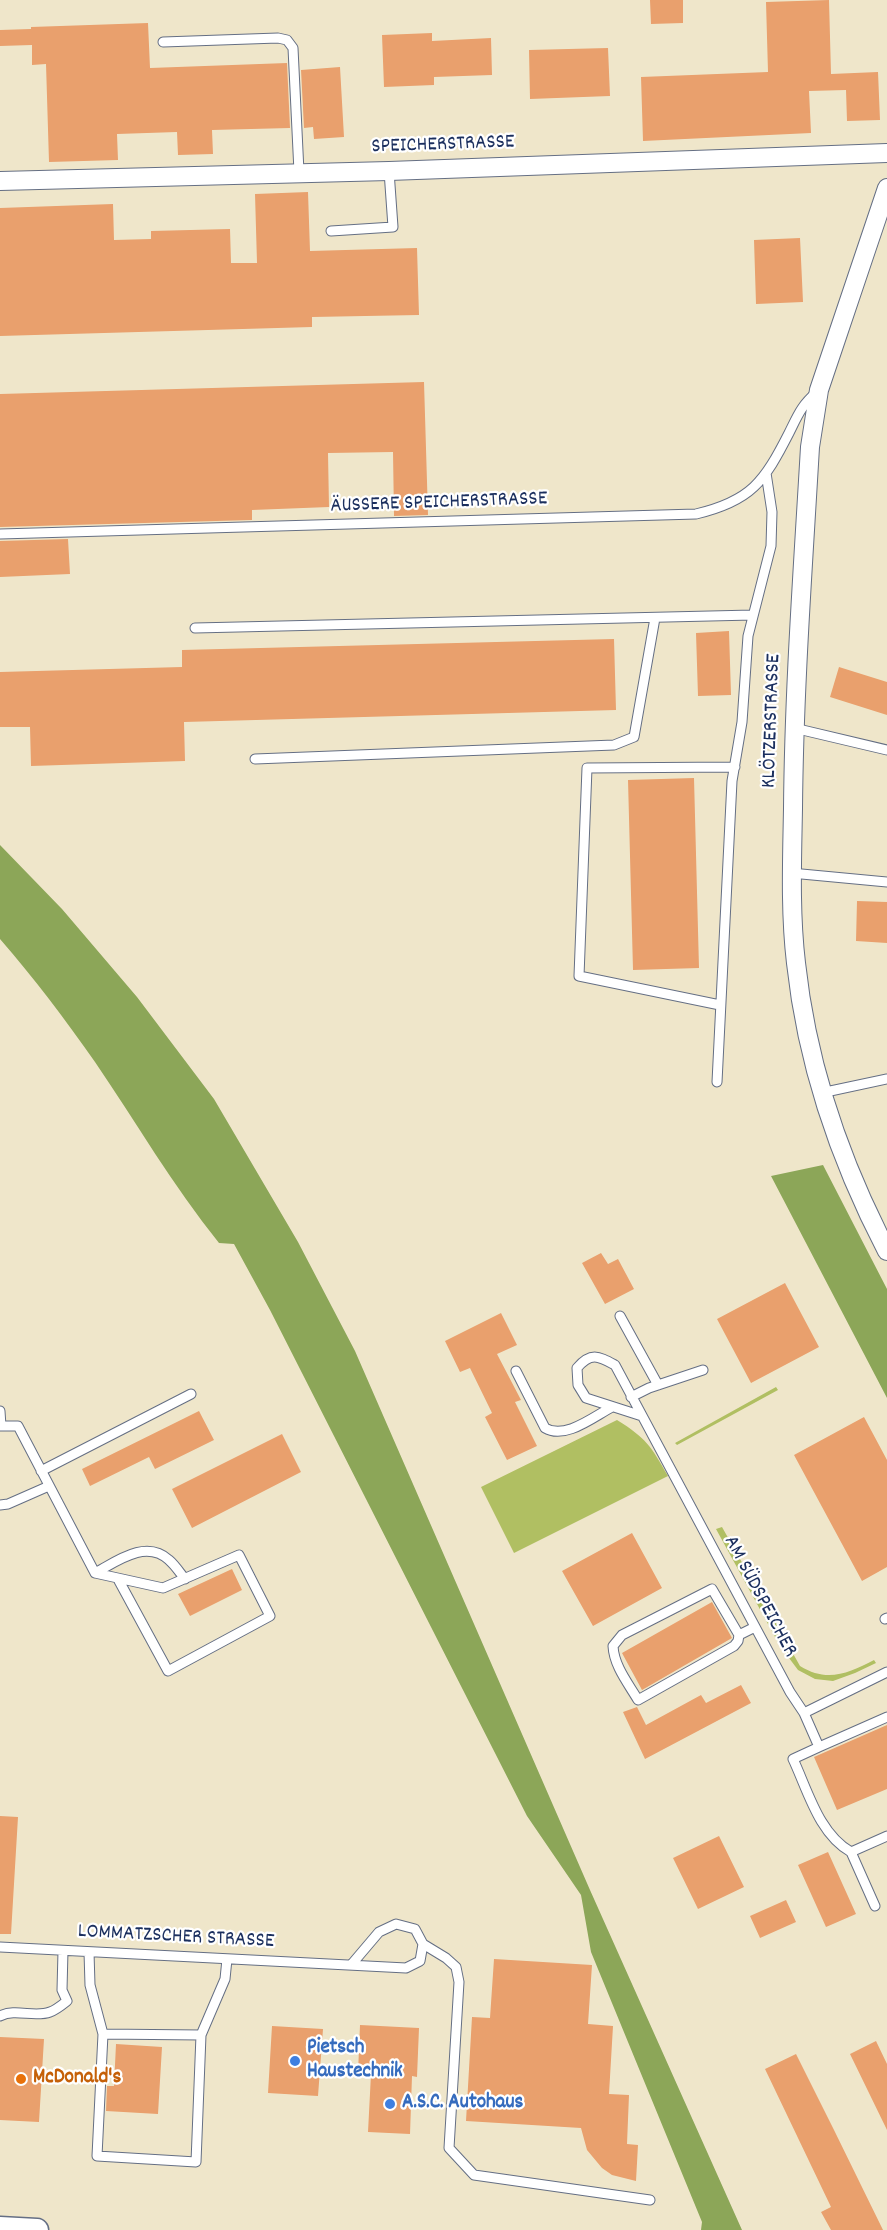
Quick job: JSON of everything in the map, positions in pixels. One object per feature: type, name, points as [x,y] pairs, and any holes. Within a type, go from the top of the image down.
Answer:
[{"type":"street","name":"SPEICHERSTRASSE","points":[[0,181],[389,171],[887,153]]},
{"type":"street","name":"KLÖTZERSTRASSE","points":[[887,188],[819,390],[810,447],[794,728],[791,873],[796,964],[811,1052],[821,1093],[844,1161],[887,1251]]},
{"type":"street","points":[[864,1203],[887,1221]]},
{"type":"street","points":[[0,2228],[37,2230]]},
{"type":"lane","points":[[163,42],[278,38],[287,40],[293,48],[299,172]]},
{"type":"lane","points":[[331,231],[393,227],[389,171]]},
{"type":"lane","name":"ÄUSSERE SPEICHERSTRASSE","points":[[0,534],[696,514],[725,505],[746,494],[761,481],[778,456],[803,404],[819,390]]},
{"type":"lane","points":[[717,1082],[729,826],[742,722],[748,636],[771,546],[772,512],[766,473]]},
{"type":"lane","points":[[195,628],[753,615]]},
{"type":"lane","points":[[255,759],[614,745],[634,737],[655,618]]},
{"type":"lane","points":[[794,728],[887,750]]},
{"type":"lane","points":[[720,1005],[579,976],[587,768],[735,767]]},
{"type":"lane","points":[[791,873],[887,882]]},
{"type":"lane","points":[[821,1093],[887,1079]]},
{"type":"lane","points":[[620,1316],[658,1385]]},
{"type":"lane","name":"AM SÜDSPEICHER","points":[[642,1416],[586,1398],[578,1385],[577,1368],[585,1359],[598,1357],[615,1365],[790,1692],[804,1713],[819,1747]]},
{"type":"lane","points":[[632,1397],[658,1385],[704,1370]]},
{"type":"lane","points":[[516,1371],[544,1428],[550,1431],[566,1431],[612,1407]]},
{"type":"lane","points":[[41,1472],[191,1394]]},
{"type":"lane","points":[[0,1411],[0,1426],[18,1426],[95,1573],[163,1588],[239,1555],[270,1616],[168,1671],[118,1579]]},
{"type":"lane","points":[[0,1505],[8,1504],[49,1486]]},
{"type":"lane","points":[[95,1573],[124,1556],[140,1551],[155,1552],[168,1559],[185,1579]]},
{"type":"lane","points":[[712,1589],[739,1635],[734,1647],[638,1700],[618,1667],[614,1655],[613,1646],[622,1635],[712,1589]]},
{"type":"lane","points":[[739,1635],[755,1627]]},
{"type":"lane","points":[[804,1713],[887,1672]]},
{"type":"lane","points":[[875,1906],[851,1852],[841,1847],[827,1832],[793,1759],[887,1718]]},
{"type":"lane","points":[[851,1852],[887,1836]]},
{"type":"lane","points":[[351,1965],[379,1932],[396,1924],[415,1929],[423,1944],[456,1967],[459,1982],[449,2148],[474,2175],[650,2200]]},
{"type":"lane","name":"LOMMATZSCHER STRASSE","points":[[0,1947],[406,1968],[420,1961],[423,1944]]},
{"type":"lane","points":[[0,2016],[8,2012],[44,2014],[67,2001],[62,1990],[63,1951]]},
{"type":"lane","points":[[89,1952],[90,1985],[103,2034],[97,2156],[196,2162],[201,2036],[225,1979],[227,1959]]},
{"type":"lane","points":[[103,2034],[201,2036]]},
{"type":"green space","points":[[0,845],[62,909],[137,997],[214,1099],[298,1242],[355,1351],[590,1890],[742,2230],[701,2230],[702,2222],[591,1952],[581,1895],[527,1816],[270,1310],[234,1244],[219,1243],[202,1221],[170,1177],[84,1046],[0,939]]},
{"type":"green space","points":[[823,1165],[887,1289],[887,1398],[771,1176]]},
{"type":"green space","points":[[776,1387],[778,1390],[677,1445],[675,1443]]},
{"type":"green space","points":[[617,1420],[635,1432],[647,1444],[668,1476],[514,1553],[481,1487]]},
{"type":"green space","points":[[722,1527],[800,1666],[819,1674],[829,1675],[856,1669],[874,1660],[876,1663],[833,1681],[815,1679],[798,1670],[780,1646],[716,1529]]},
{"type":"building","points":[[650,0],[683,0],[683,23],[651,24]]},
{"type":"building","points":[[829,0],[831,74],[878,72],[880,120],[847,121],[846,90],[809,91],[811,133],[643,141],[641,77],[768,72],[766,2]]},
{"type":"building","points":[[148,23],[150,68],[287,63],[290,128],[212,130],[213,154],[178,155],[177,132],[117,134],[118,160],[49,162],[46,64],[32,65],[32,45],[0,46],[0,30]]},
{"type":"building","points":[[432,33],[432,41],[491,38],[492,75],[434,77],[434,85],[384,87],[382,35]]},
{"type":"building","points":[[608,48],[610,96],[530,99],[529,50]]},
{"type":"building","points":[[340,67],[344,137],[314,139],[313,127],[304,128],[301,70]]},
{"type":"building","points":[[308,192],[310,251],[417,248],[419,315],[312,317],[312,327],[0,336],[0,208],[113,204],[114,240],[151,239],[151,231],[230,229],[231,263],[257,263],[255,194]]},
{"type":"building","points":[[800,238],[803,302],[756,304],[754,240]]},
{"type":"building","points":[[424,382],[428,515],[394,516],[393,452],[328,453],[329,507],[252,510],[252,520],[0,527],[0,394]]},
{"type":"building","points":[[68,539],[70,574],[0,577],[0,541]]},
{"type":"building","points":[[729,631],[731,695],[698,696],[696,633]]},
{"type":"building","points":[[614,639],[616,710],[184,722],[185,761],[31,766],[30,727],[0,727],[0,672],[182,667],[182,650]]},
{"type":"building","points":[[839,667],[887,682],[887,715],[830,697]]},
{"type":"building","points":[[694,778],[699,968],[633,970],[628,780]]},
{"type":"building","points":[[857,901],[887,902],[887,943],[856,941]]},
{"type":"building","points":[[601,1253],[608,1264],[618,1259],[634,1289],[605,1304],[582,1263]]},
{"type":"building","points":[[785,1283],[819,1347],[751,1383],[717,1319]]},
{"type":"building","points":[[501,1313],[517,1345],[497,1354],[521,1400],[515,1402],[537,1446],[507,1460],[485,1417],[492,1413],[470,1368],[460,1372],[445,1341]]},
{"type":"building","points":[[199,1411],[214,1440],[155,1469],[149,1457],[90,1486],[82,1469]]},
{"type":"building","points":[[864,1417],[887,1460],[887,1567],[862,1581],[794,1455]]},
{"type":"building","points":[[282,1434],[301,1472],[192,1528],[172,1489]]},
{"type":"building","points":[[632,1533],[662,1588],[593,1626],[562,1571]]},
{"type":"building","points":[[232,1569],[242,1590],[190,1616],[178,1594]]},
{"type":"building","points":[[712,1602],[732,1638],[642,1690],[622,1653]]},
{"type":"building","points":[[741,1685],[751,1703],[645,1759],[623,1712],[637,1707],[646,1725],[701,1695],[706,1703]]},
{"type":"building","points":[[887,1725],[887,1789],[837,1810],[814,1757]]},
{"type":"building","points":[[0,1816],[18,1817],[11,1934],[0,1934]]},
{"type":"building","points":[[719,1836],[744,1887],[698,1909],[673,1858]]},
{"type":"building","points":[[828,1852],[856,1914],[826,1927],[798,1865]]},
{"type":"building","points":[[786,1900],[796,1922],[760,1938],[750,1916]]},
{"type":"building","points":[[494,1959],[592,1965],[588,2024],[613,2026],[609,2094],[629,2095],[627,2144],[638,2145],[636,2181],[612,2175],[602,2168],[587,2150],[581,2128],[466,2121],[472,2017],[490,2018]]},
{"type":"building","name":"A.S.C. Autohaus","points":[[360,2025],[419,2028],[417,2077],[412,2076],[410,2134],[368,2132],[371,2074],[358,2073]]},
{"type":"building","name":"Pietsch Haustechnik","points":[[272,2026],[323,2029],[318,2096],[268,2093]]},
{"type":"building","name":"McDonald's","points":[[0,2037],[44,2039],[39,2122],[0,2120]]},
{"type":"building","points":[[876,2041],[887,2064],[887,2130],[850,2054]]},
{"type":"building","points":[[116,2044],[162,2047],[158,2114],[106,2111],[107,2086],[114,2086]]},
{"type":"building","points":[[796,2054],[883,2230],[831,2230],[821,2212],[831,2207],[765,2069]]},
{"type":"place","name":"Pietsch Haustechnik","points":[[295,2061]]},
{"type":"place","name":"McDonald's","points":[[21,2079]]},
{"type":"place","name":"A.S.C. Autohaus","points":[[390,2104]]}]
